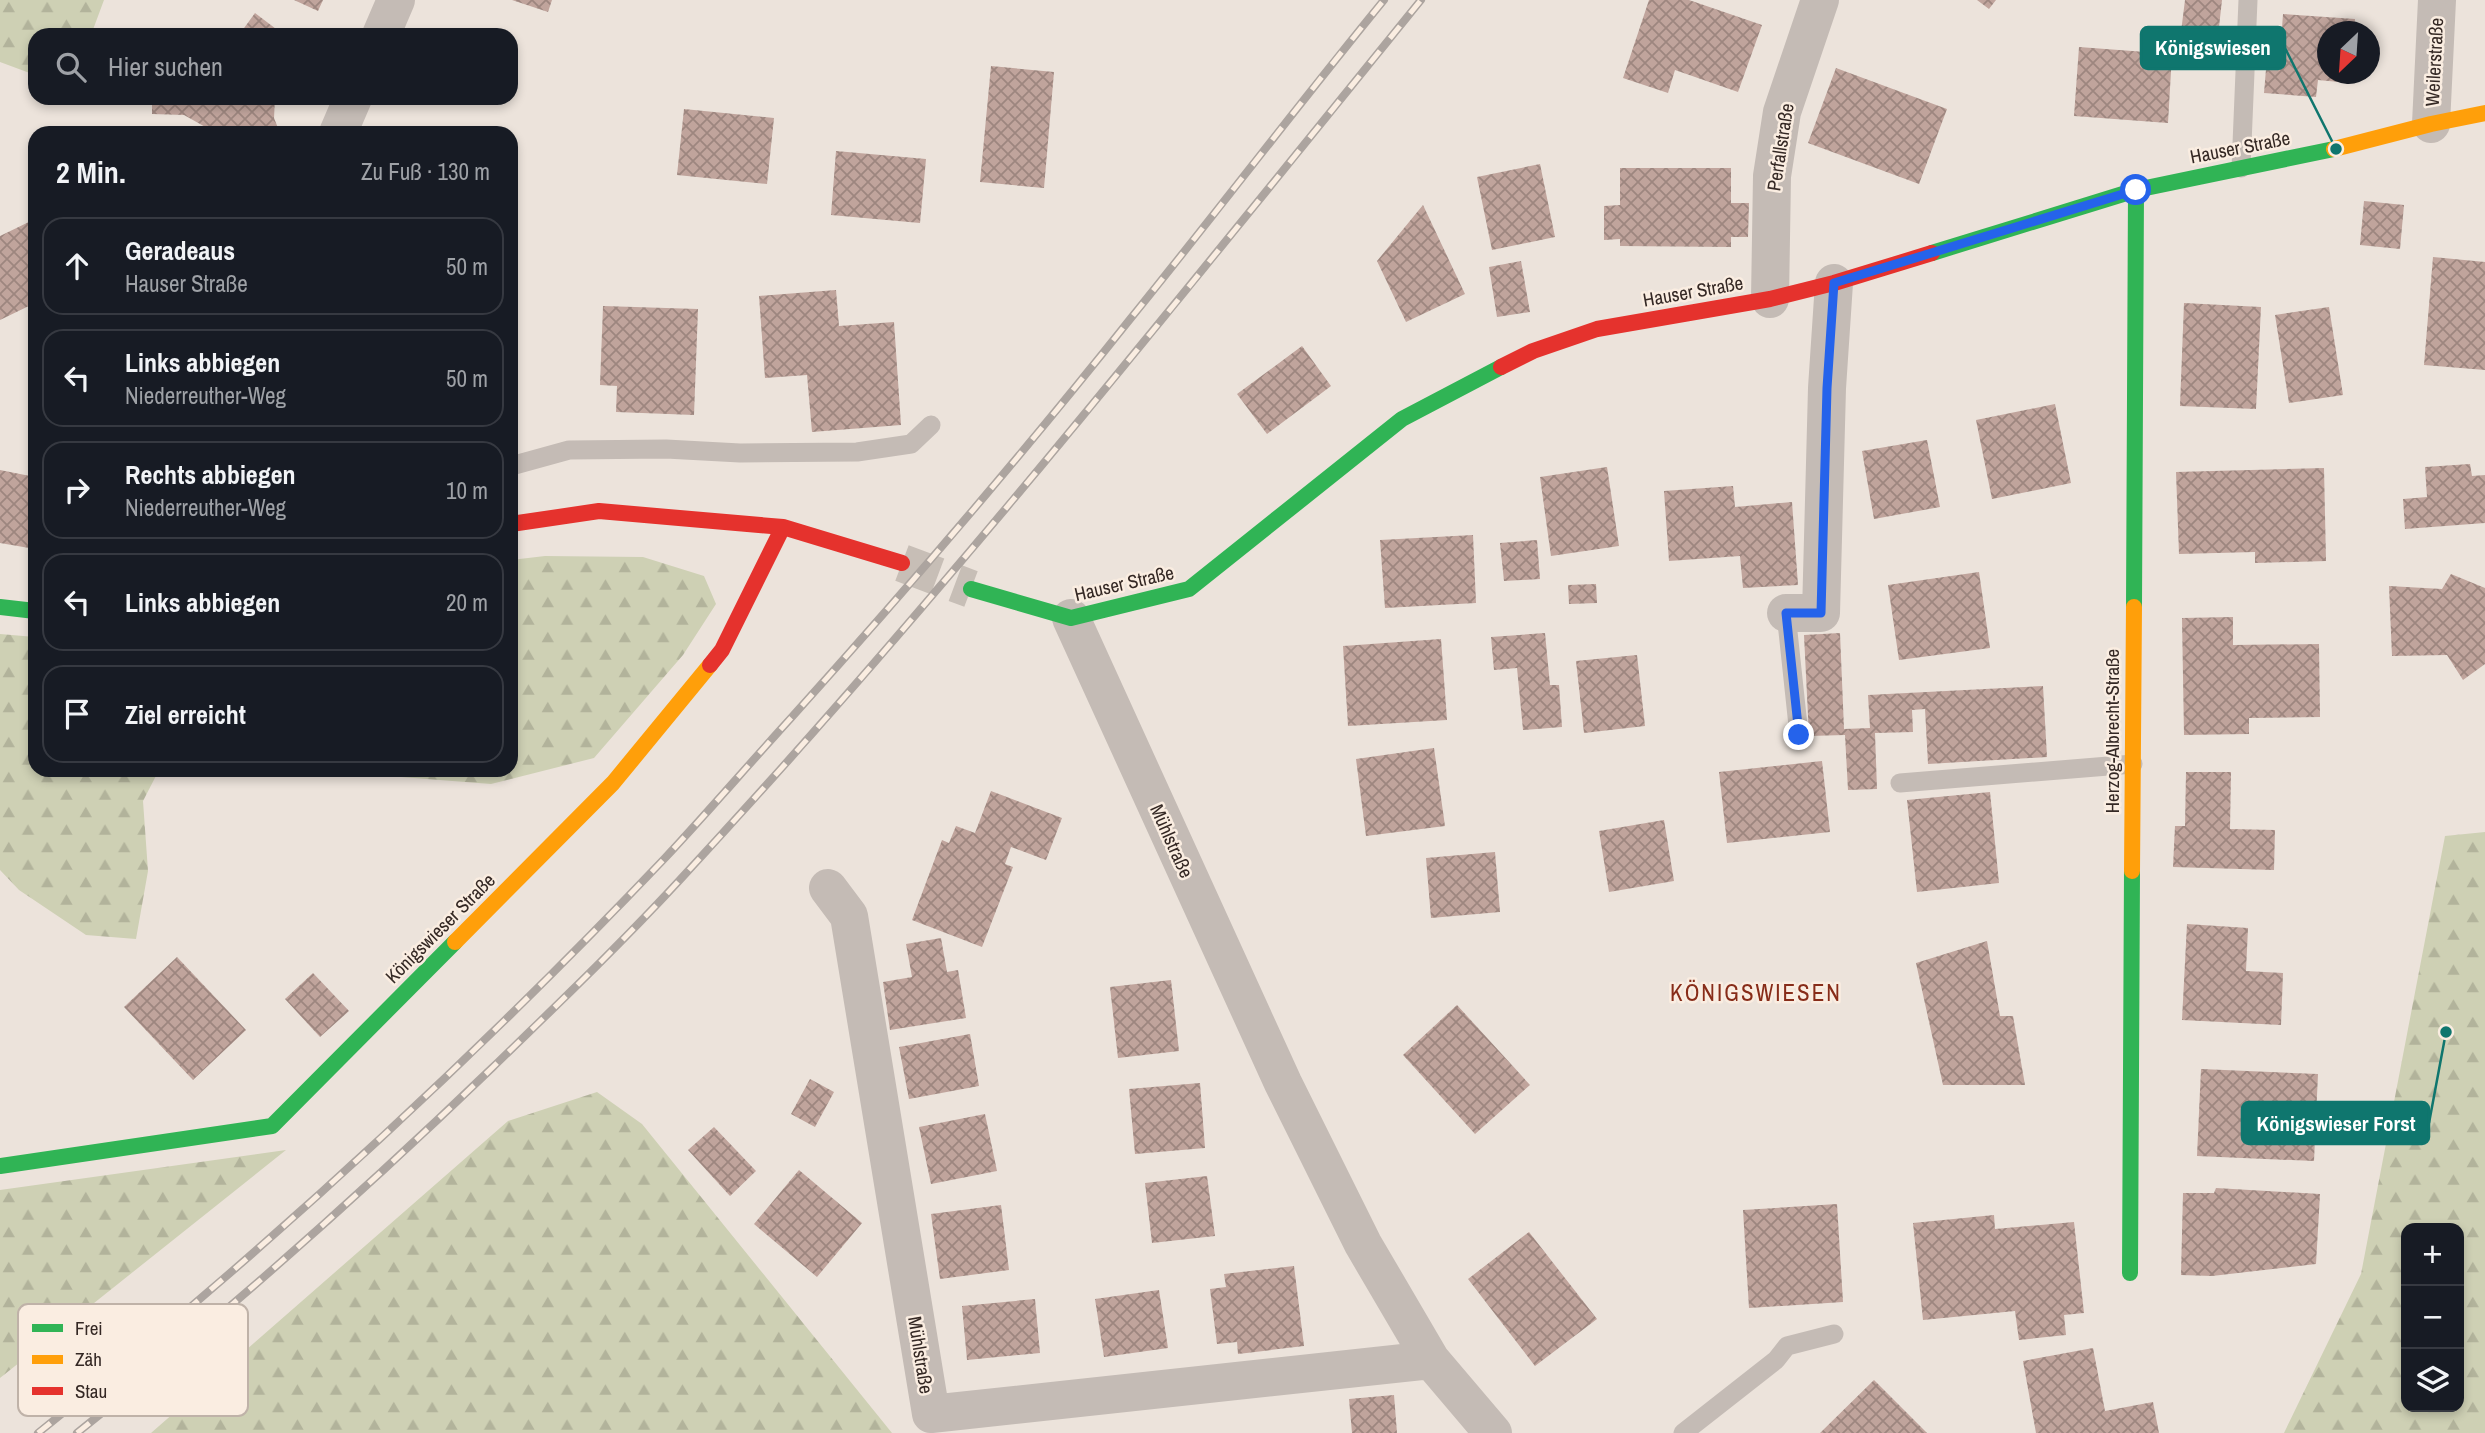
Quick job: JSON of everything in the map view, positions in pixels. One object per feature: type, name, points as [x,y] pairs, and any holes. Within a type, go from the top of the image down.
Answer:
[{"type":"street","points":[[384,28],[397,0]]},
{"type":"street","name":"Perfallstraße","points":[[1770,299],[1772,176],[1782,112],[1820,0]]},
{"type":"street","name":"Weilerstraße","points":[[2431,124],[2437,0]]},
{"type":"street","points":[[341,126],[350,105]]},
{"type":"street","name":"Hauser Straße","points":[[971,589],[1071,618],[1189,590],[1402,419],[1533,351],[1597,330],[1770,299],[1834,283],[2136,190],[2336,149],[2485,113]]},
{"type":"street","name":"Herzog-Albrecht-Straße","points":[[2130,1273],[2136,190]]},
{"type":"street","points":[[1786,613],[1821,613],[1827,388],[1834,283]]},
{"type":"street","points":[[518,523],[599,511],[783,527],[902,563]]},
{"type":"street","name":"Königswieser Straße","points":[[0,1166],[272,1126],[613,783],[722,650],[783,527]]},
{"type":"street","points":[[0,607],[28,610]]},
{"type":"street","name":"Mühlstraße","points":[[1071,618],[1283,1083],[1363,1244],[1431,1360],[1493,1433]]},
{"type":"street","name":"Mühlstraße","points":[[828,888],[849,916],[931,1414],[1431,1360]]},
{"type":"lane","points":[[2241,168],[2248,0]]},
{"type":"lane","points":[[518,464],[569,450],[857,452],[911,444],[931,425]]},
{"type":"lane","points":[[1786,613],[1799,735]]},
{"type":"lane","points":[[1900,783],[2133,764]]},
{"type":"lane","points":[[1683,1433],[1776,1360],[1787,1346],[1834,1334]]},
{"type":"green space","points":[[0,0],[104,0],[94,28],[28,28],[28,72],[0,62]]},
{"type":"green space","points":[[545,556],[643,557],[704,576],[716,604],[683,655],[594,758],[491,784],[401,777],[518,777],[518,559]]},
{"type":"green space","points":[[0,634],[28,636],[28,777],[155,777],[143,801],[148,871],[136,939],[86,935],[19,890],[0,870]]},
{"type":"green space","points":[[2485,832],[2485,1433],[2284,1433],[2361,1274],[2445,836]]},
{"type":"green space","points":[[597,1092],[642,1124],[892,1433],[151,1433],[170,1416],[248,1416],[248,1348],[508,1121]]},
{"type":"green space","points":[[286,1150],[93,1304],[18,1304],[18,1364],[0,1378],[0,1190]]},
{"type":"building","points":[[294,0],[323,0],[318,11]]},
{"type":"building","points":[[512,0],[552,0],[548,12]]},
{"type":"building","points":[[1649,0],[1689,0],[1762,25],[1738,92],[1675,70],[1668,93],[1623,78]]},
{"type":"building","points":[[1977,0],[1996,0],[1989,9]]},
{"type":"building","points":[[2185,0],[2222,0],[2217,45],[2180,40]]},
{"type":"building","points":[[255,13],[275,28],[244,28]]},
{"type":"building","points":[[2283,14],[2355,19],[2317,21],[2316,97],[2264,93],[2266,69],[2279,70]]},
{"type":"building","points":[[2079,47],[2172,54],[2168,123],[2074,116]]},
{"type":"building","points":[[991,66],[1054,72],[1044,188],[980,182]]},
{"type":"building","points":[[1836,68],[1947,109],[1919,184],[1808,143]]},
{"type":"building","points":[[152,105],[275,105],[274,118],[277,126],[204,126],[184,115],[152,114]]},
{"type":"building","points":[[684,109],[774,118],[767,184],[677,175]]},
{"type":"building","points":[[836,151],[926,159],[920,223],[831,215]]},
{"type":"building","points":[[1540,164],[1555,237],[1492,250],[1477,177]]},
{"type":"building","points":[[1620,168],[1731,168],[1731,203],[1749,203],[1748,237],[1731,237],[1731,247],[1620,246],[1620,239],[1604,240],[1604,206],[1620,205]]},
{"type":"building","points":[[2364,201],[2404,205],[2400,249],[2360,245]]},
{"type":"building","points":[[1423,205],[1465,294],[1406,322],[1377,261]]},
{"type":"building","points":[[28,222],[28,306],[0,320],[0,236]]},
{"type":"building","points":[[2433,257],[2485,262],[2485,370],[2424,365]]},
{"type":"building","points":[[1521,261],[1530,312],[1497,317],[1489,267]]},
{"type":"building","points":[[836,290],[839,326],[894,322],[901,425],[812,432],[807,375],[765,378],[759,296]]},
{"type":"building","points":[[2184,303],[2261,307],[2256,409],[2180,406]]},
{"type":"building","points":[[603,306],[698,309],[694,415],[616,412],[617,386],[600,385]]},
{"type":"building","points":[[2329,307],[2343,395],[2289,403],[2275,315]]},
{"type":"building","points":[[1302,346],[1331,386],[1267,434],[1237,394]]},
{"type":"building","points":[[2055,404],[2071,483],[1992,499],[1976,420]]},
{"type":"building","points":[[1927,440],[1940,507],[1874,519],[1862,451]]},
{"type":"building","points":[[2470,464],[2472,476],[2485,475],[2485,523],[2405,529],[2403,499],[2427,497],[2425,467]]},
{"type":"building","points":[[1607,467],[1619,546],[1551,556],[1540,477]]},
{"type":"building","points":[[2324,468],[2326,561],[2255,563],[2255,552],[2179,554],[2176,472]]},
{"type":"building","points":[[0,470],[28,476],[28,548],[0,543]]},
{"type":"building","points":[[1733,486],[1735,507],[1792,502],[1798,585],[1743,588],[1740,556],[1669,561],[1664,491]]},
{"type":"building","points":[[1473,535],[1476,603],[1385,608],[1380,540]]},
{"type":"building","points":[[1537,540],[1540,579],[1504,581],[1500,543]]},
{"type":"building","points":[[1979,572],[1990,648],[1899,660],[1888,585]]},
{"type":"building","points":[[2451,574],[2485,588],[2485,664],[2463,680],[2447,655],[2392,656],[2389,586],[2442,589]]},
{"type":"building","points":[[1596,584],[1597,603],[1569,604],[1568,585]]},
{"type":"building","points":[[2233,617],[2233,645],[2319,644],[2320,717],[2249,718],[2249,734],[2184,735],[2182,618]]},
{"type":"building","points":[[1545,633],[1550,685],[1559,685],[1562,727],[1523,730],[1517,668],[1494,670],[1491,637]]},
{"type":"building","points":[[1840,633],[1844,729],[1870,728],[1868,695],[2043,686],[2047,757],[1928,764],[1925,709],[1912,710],[1913,732],[1875,733],[1877,789],[1848,790],[1845,735],[1809,736],[1804,635]]},
{"type":"building","points":[[1441,639],[1447,720],[1348,726],[1343,646]]},
{"type":"building","points":[[1637,655],[1645,726],[1584,733],[1576,661]]},
{"type":"building","points":[[1434,748],[1445,826],[1366,836],[1356,759]]},
{"type":"building","points":[[1822,761],[1830,832],[1727,843],[1719,772]]},
{"type":"building","points":[[2186,772],[2231,772],[2230,829],[2275,830],[2274,870],[2173,867],[2175,826],[2185,826]]},
{"type":"building","points":[[991,791],[1062,818],[1046,860],[1011,847],[1005,864],[1013,867],[982,947],[912,920],[942,840],[949,843],[956,826],[975,833]]},
{"type":"building","points":[[1990,792],[1999,883],[1917,892],[1907,800]]},
{"type":"building","points":[[1664,820],[1674,881],[1609,892],[1599,831]]},
{"type":"building","points":[[1495,852],[1500,912],[1431,918],[1426,858]]},
{"type":"building","points":[[2187,924],[2248,928],[2246,971],[2283,973],[2281,1025],[2182,1020]]},
{"type":"building","points":[[941,938],[947,972],[958,970],[966,1018],[890,1030],[883,982],[912,977],[906,944]]},
{"type":"building","points":[[1987,941],[2000,1016],[2013,1016],[2025,1085],[1943,1085],[1916,963]]},
{"type":"building","points":[[177,957],[246,1030],[193,1080],[124,1007]]},
{"type":"building","points":[[313,973],[349,1011],[320,1037],[285,999]]},
{"type":"building","points":[[1171,980],[1179,1051],[1118,1058],[1110,987]]},
{"type":"building","points":[[1457,1005],[1530,1085],[1475,1134],[1403,1055]]},
{"type":"building","points":[[970,1034],[979,1086],[909,1099],[899,1047]]},
{"type":"building","points":[[2201,1069],[2318,1074],[2314,1161],[2197,1156]]},
{"type":"building","points":[[810,1079],[834,1092],[815,1127],[791,1114]]},
{"type":"building","points":[[1200,1083],[1205,1148],[1135,1154],[1129,1089]]},
{"type":"building","points":[[985,1114],[997,1171],[931,1184],[919,1127]]},
{"type":"building","points":[[714,1127],[756,1171],[730,1196],[688,1150]]},
{"type":"building","points":[[799,1170],[862,1223],[817,1277],[754,1224]]},
{"type":"building","points":[[1207,1176],[1215,1236],[1152,1243],[1145,1183]]},
{"type":"building","points":[[2216,1188],[2320,1194],[2316,1264],[2212,1276],[2181,1275],[2183,1193],[2214,1193]]},
{"type":"building","points":[[1837,1204],[1843,1302],[1749,1308],[1743,1210]]},
{"type":"building","points":[[1001,1205],[1009,1270],[940,1279],[931,1214]]},
{"type":"building","points":[[1994,1215],[1995,1229],[2074,1222],[2084,1313],[2064,1315],[2066,1335],[2019,1340],[2015,1311],[1923,1320],[1913,1223]]},
{"type":"building","points":[[1529,1232],[1597,1319],[1535,1366],[1468,1279]]},
{"type":"building","points":[[1294,1266],[1304,1346],[1238,1354],[1237,1342],[1217,1344],[1210,1289],[1226,1287],[1224,1274]]},
{"type":"building","points":[[1159,1290],[1168,1348],[1104,1357],[1095,1299]]},
{"type":"building","points":[[1035,1299],[1040,1353],[967,1360],[962,1306]]},
{"type":"building","points":[[2093,1348],[2105,1411],[2153,1402],[2159,1433],[2036,1433],[2023,1361]]},
{"type":"building","points":[[1874,1380],[1927,1433],[1820,1433]]},
{"type":"building","points":[[1394,1395],[1397,1433],[1352,1433],[1349,1399]]},
{"type":"tunnel","points":[[902,563],[971,589]]},
{"type":"railway","points":[[194,1304],[439,1083],[591,934],[713,806],[878,620],[1006,470],[1090,369],[1384,0]]},
{"type":"railway","points":[[232,1304],[392,1162],[567,995],[665,896],[784,766],[1062,442],[1421,0]]},
{"type":"railway","points":[[38,1433],[59,1416]]},
{"type":"railway","points":[[77,1433],[98,1416]]},
{"type":"traffic: fast","points":[[1932,253],[2136,190],[2334,149]]},
{"type":"traffic: fast","points":[[2134,607],[2136,190]]},
{"type":"traffic: fast","points":[[971,589],[1071,618],[1189,589],[1402,419],[1501,367]]},
{"type":"traffic: fast","points":[[0,607],[28,610]]},
{"type":"traffic: fast","points":[[2130,1273],[2132,871]]},
{"type":"traffic: fast","points":[[0,1166],[272,1126],[455,942]]},
{"type":"traffic: slow","points":[[2334,149],[2485,113]]},
{"type":"traffic: slow","points":[[2132,871],[2134,607]]},
{"type":"traffic: slow","points":[[455,942],[613,783],[710,665]]},
{"type":"traffic: jam","points":[[1501,367],[1533,351],[1597,329],[1770,299],[1932,253]]},
{"type":"traffic: jam","points":[[518,523],[599,511],[783,527],[902,563]]},
{"type":"traffic: jam","points":[[710,665],[722,650],[783,527]]},
{"type":"place","name":"Königswiesen","points":[[2336,149]]},
{"type":"place","name":"Königswieser Forst","points":[[2446,1032]]},
{"type":"district","name":"KÖNIGSWIESEN","points":[[1756,992]]},
{"type":"route","points":[[1799,735],[1786,613],[1821,613],[1827,388],[1834,283],[2136,190]]}]
